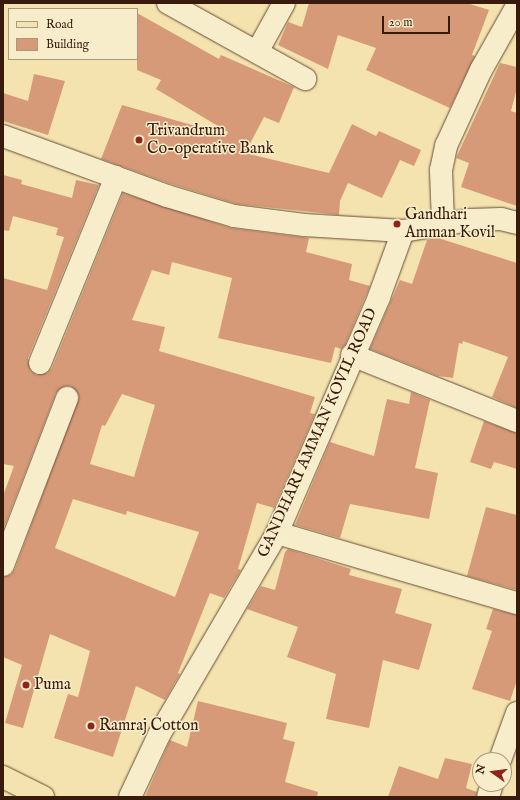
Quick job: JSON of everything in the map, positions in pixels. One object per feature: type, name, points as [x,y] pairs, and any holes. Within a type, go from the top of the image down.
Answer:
[{"type":"main road","points":[[3,777],[44,797]]},
{"type":"street","points":[[168,3],[305,79]]},
{"type":"street","points":[[257,52],[284,3]]},
{"type":"street","points":[[443,223],[441,170],[446,146],[481,70],[517,6]]},
{"type":"street","points":[[3,136],[116,177],[234,216],[304,225],[402,231],[443,223],[501,218],[517,223]]},
{"type":"street","points":[[40,363],[116,177]]},
{"type":"street","name":"GANDHARI AMMAN KOVIL ROAD","points":[[130,797],[159,736],[277,533],[352,355],[379,297],[402,231]]},
{"type":"street","points":[[352,355],[517,421]]},
{"type":"street","points":[[3,565],[67,398]]},
{"type":"street","points":[[277,533],[517,603]]},
{"type":"street","points":[[503,752],[517,713]]},
{"type":"building","points":[[309,3],[467,3],[489,10],[472,55],[475,56],[450,108],[366,70],[376,48],[338,35],[328,69],[278,45],[288,22],[302,27]]},
{"type":"building","points":[[138,14],[219,59],[221,55],[294,87],[279,123],[264,117],[245,153],[329,173],[352,124],[376,136],[379,131],[421,150],[414,166],[400,160],[382,198],[348,183],[340,201],[339,215],[237,204],[171,184],[101,159],[122,105],[227,135],[228,132],[156,89],[161,80],[137,70]]},
{"type":"building","points":[[500,63],[517,67],[517,88],[511,111],[517,113],[517,206],[461,187],[469,163],[456,158]]},
{"type":"building","points":[[34,74],[65,81],[48,135],[3,121],[3,93],[28,101]]},
{"type":"building","points":[[3,175],[22,180],[21,184],[72,198],[76,180],[99,185],[28,358],[30,370],[36,375],[47,373],[52,368],[123,193],[231,228],[309,238],[306,252],[352,264],[349,280],[370,286],[345,345],[341,349],[335,347],[331,363],[218,338],[232,278],[172,262],[169,275],[152,270],[132,320],[165,327],[159,351],[315,397],[310,413],[315,414],[274,508],[257,503],[238,569],[241,570],[224,598],[210,593],[178,673],[180,674],[165,700],[136,686],[113,757],[54,738],[68,694],[78,697],[90,651],[50,634],[23,728],[5,723],[22,665],[3,657],[3,577],[11,575],[15,569],[79,396],[71,386],[65,386],[56,393],[3,530],[3,496],[14,466],[3,464],[3,278],[47,290],[64,237],[56,235],[58,228],[13,216],[9,231],[3,230]],"holes":[[[122,394],[155,405],[134,477],[90,464],[102,425],[105,426]],[[73,499],[126,515],[127,511],[199,532],[175,597],[55,548]]]},
{"type":"building","points":[[438,238],[517,263],[517,408],[492,397],[508,357],[463,341],[462,344],[459,343],[453,378],[438,376],[370,349],[400,280],[412,284],[427,240]]},
{"type":"building","points":[[411,392],[430,400],[415,468],[438,473],[429,519],[350,504],[340,538],[295,525],[330,442],[374,456],[387,399],[409,404]]},
{"type":"building","points":[[484,421],[517,433],[517,469],[494,462],[491,469],[470,462]]},
{"type":"building","points":[[486,507],[517,515],[517,590],[467,576]]},
{"type":"building","points":[[288,549],[351,569],[349,575],[402,589],[395,613],[432,624],[419,670],[383,660],[369,728],[326,719],[336,674],[287,657],[298,627],[247,609],[261,586],[275,590],[285,552]]},
{"type":"building","points":[[493,609],[517,615],[517,680],[510,701],[472,689],[492,631],[486,629]]},
{"type":"building","points":[[198,701],[287,723],[283,739],[295,742],[285,782],[318,792],[317,797],[145,797],[170,740],[187,747]]},
{"type":"building","points":[[445,758],[472,764],[466,788],[472,790],[472,792],[477,792],[476,797],[388,797],[399,766],[438,779]]},
{"type":"place","name":"Trivandrum Co-operative Bank","points":[[139,140]]},
{"type":"place","name":"Gandhari Amman Kovil","points":[[397,224]]},
{"type":"place","name":"Puma","points":[[26,685]]},
{"type":"place","name":"Ramraj Cotton","points":[[91,726]]}]
